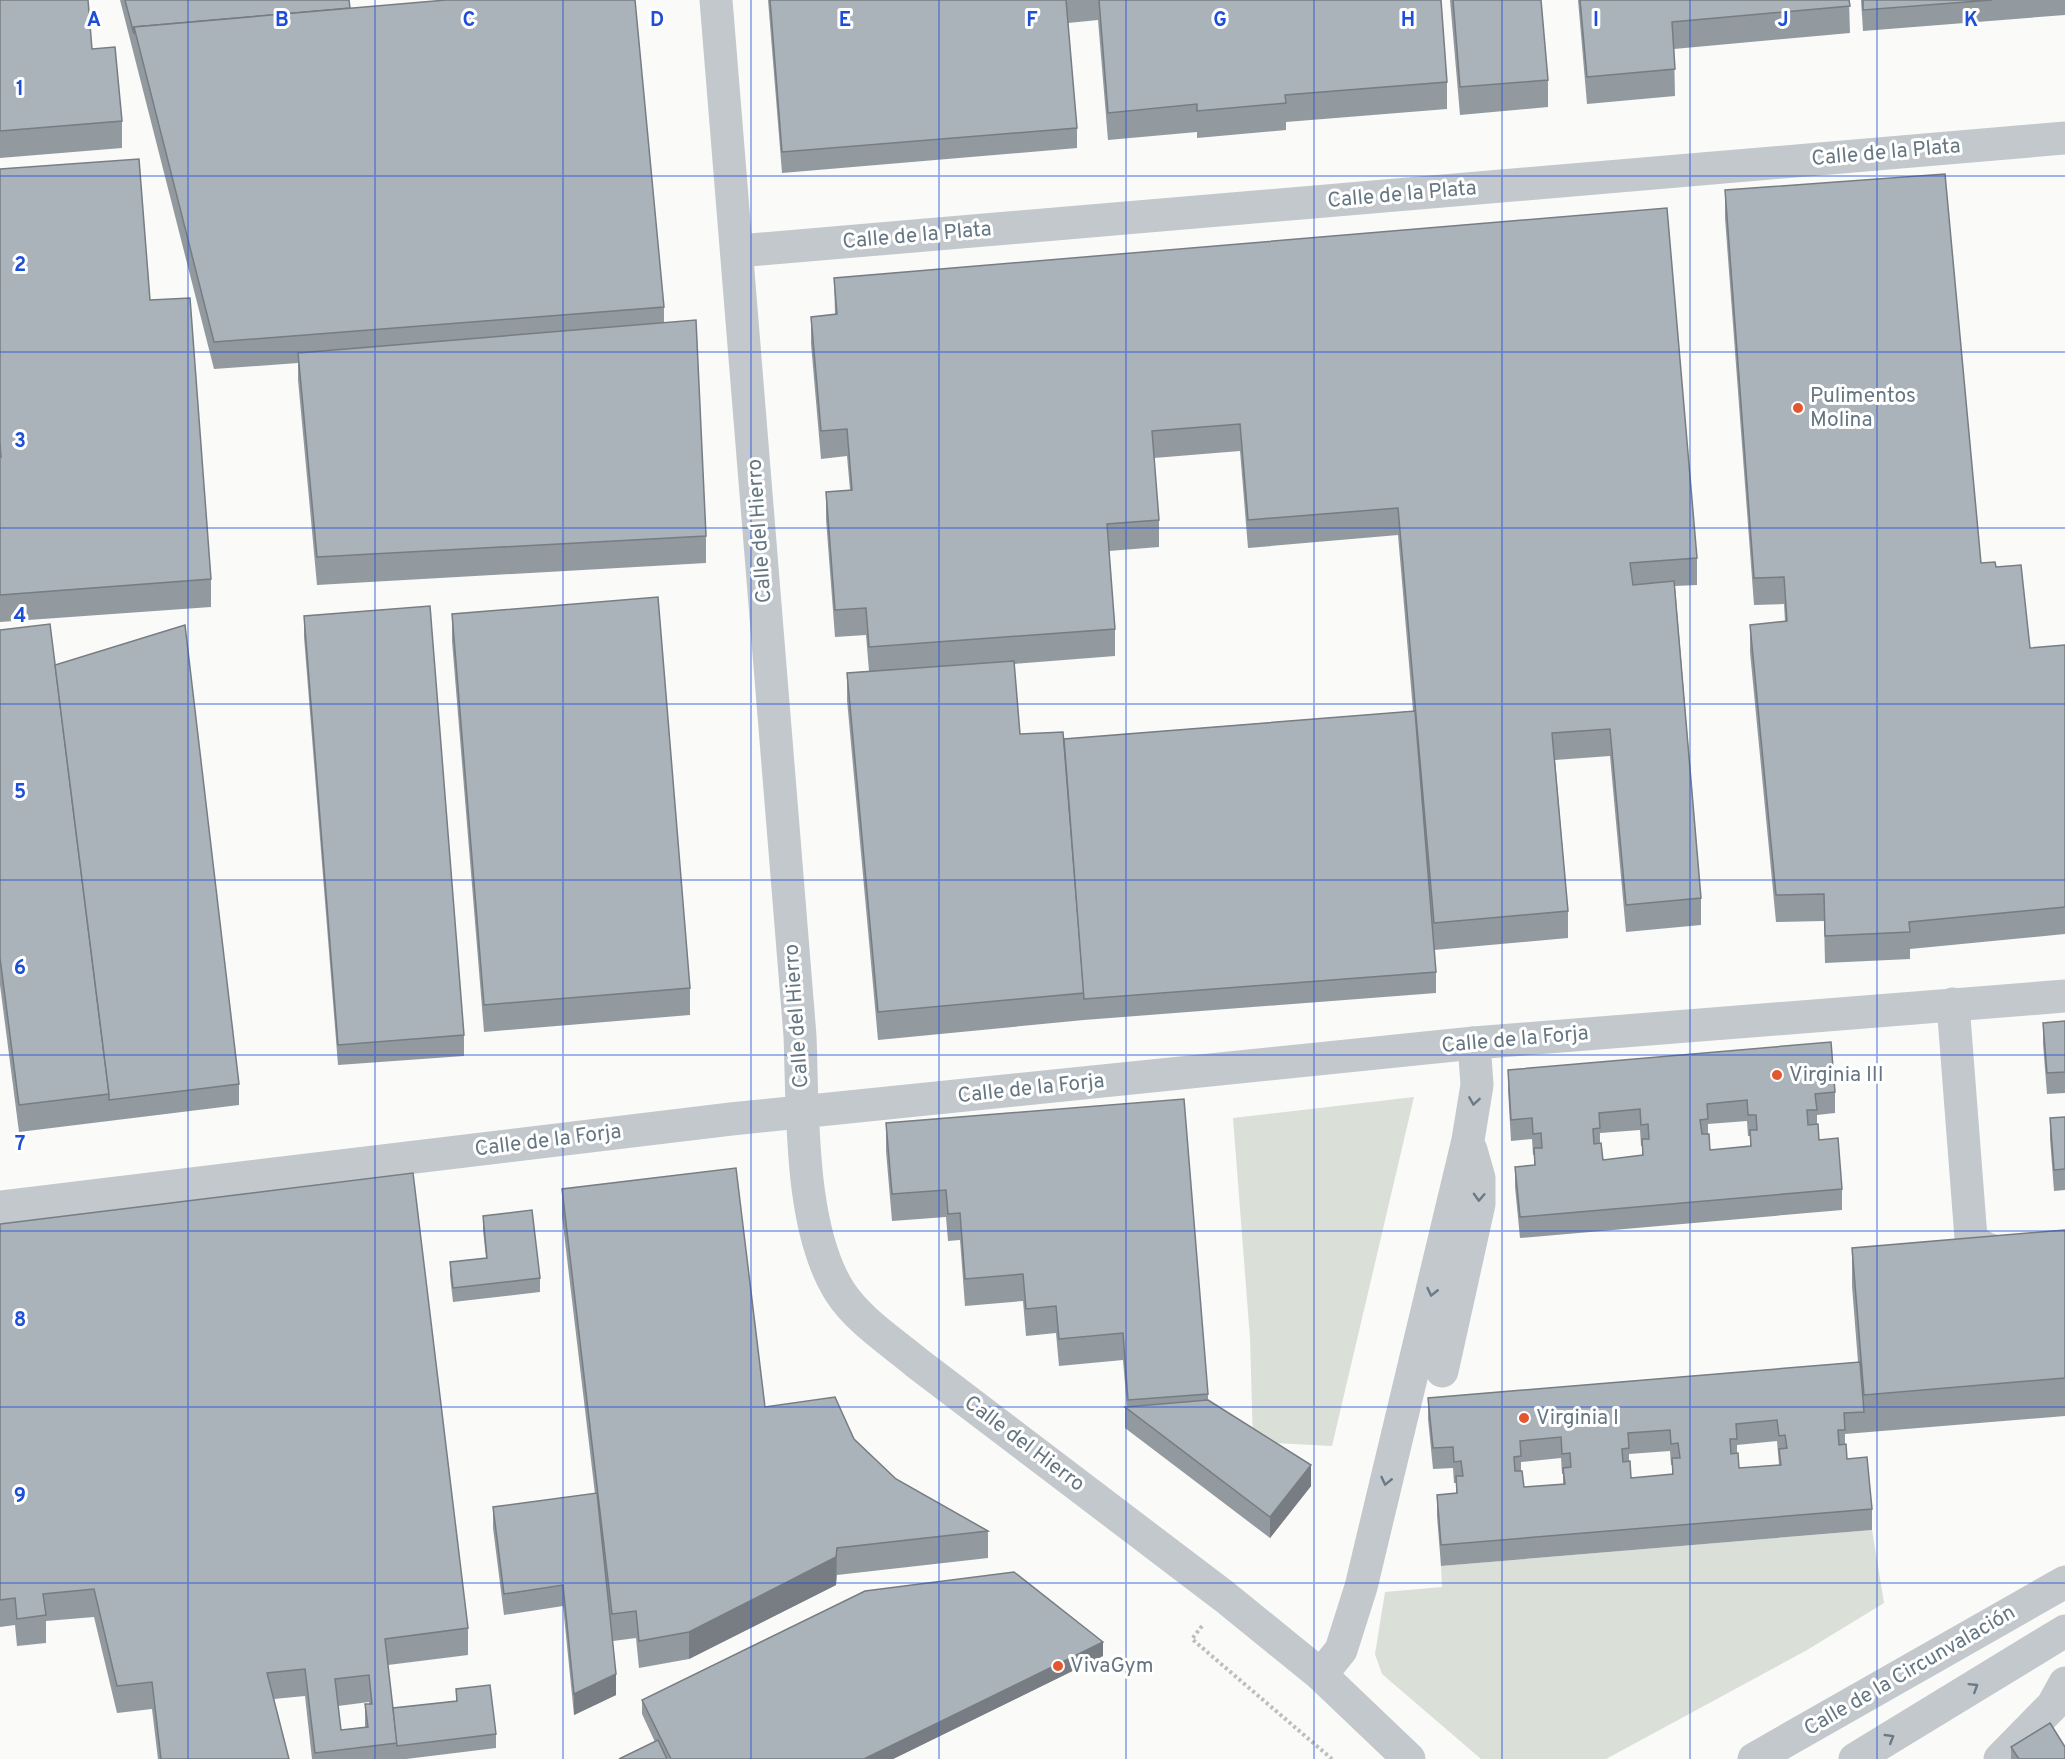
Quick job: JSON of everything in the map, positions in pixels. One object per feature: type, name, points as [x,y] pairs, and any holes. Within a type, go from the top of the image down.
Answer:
[{"type":"street","name":"Calle del Hierro","points":[[716,0],[800,1036],[803,1112],[814,1231],[825,1264],[841,1293],[874,1327],[917,1363],[1225,1597],[1321,1675],[1408,1759]]},
{"type":"street","name":"Calle de la Plata","points":[[738,252],[2065,138]]},
{"type":"street","name":"Calle de la Forja","points":[[0,1207],[803,1112],[1474,1043],[2065,996]]},
{"type":"street","points":[[1953,1004],[1971,1238],[1980,1248],[2000,1254],[2065,1251]]},
{"type":"street","points":[[1321,1675],[1341,1650],[1361,1587],[1468,1140],[1477,1085],[1474,1043]]},
{"type":"street","points":[[1442,1371],[1479,1204],[1479,1178],[1468,1140]]},
{"type":"street","name":"Calle de la Circunvalación","points":[[1754,1759],[2065,1582]]},
{"type":"street","name":"Calle de la Circunvalación","points":[[1855,1759],[2065,1631]]},
{"type":"street","points":[[2000,1759],[2052,1705],[2065,1683]]},
{"type":"path","points":[[1192,1639],[1332,1759]]},
{"type":"shaded area","points":[[1414,1097],[1332,1446],[1253,1442],[1250,1338],[1233,1118]]},
{"type":"shaded area","points":[[1872,1530],[1884,1603],[1807,1650],[1606,1759],[1481,1759],[1382,1674],[1375,1654],[1385,1592],[1442,1587],[1441,1566]]},
{"type":"building","points":[[0,0],[88,0],[92,49],[115,47],[122,121],[0,131]]},
{"type":"building","points":[[125,0],[349,0],[350,8],[134,27],[134,34]]},
{"type":"building","points":[[446,0],[635,0],[664,307],[214,342],[134,27]]},
{"type":"building","points":[[770,0],[1066,0],[1077,128],[782,152]]},
{"type":"building","points":[[1099,0],[1441,0],[1447,82],[1285,95],[1286,103],[1197,111],[1197,104],[1108,113]]},
{"type":"building","points":[[1453,0],[1541,0],[1548,80],[1460,87]]},
{"type":"building","points":[[1580,0],[1849,0],[1850,6],[1672,22],[1675,69],[1587,77]]},
{"type":"building","points":[[1863,0],[1992,0],[1863,10]]},
{"type":"building","points":[[139,159],[150,300],[190,298],[211,579],[0,595],[0,169]]},
{"type":"building","points":[[1945,174],[1981,563],[1995,562],[1996,567],[2021,565],[2030,648],[2065,645],[2065,907],[1909,922],[1910,932],[1825,936],[1824,894],[1776,895],[1750,625],[1787,621],[1784,577],[1754,578],[1725,190]]},
{"type":"building","points":[[1667,208],[1697,558],[1630,563],[1633,585],[1674,581],[1701,898],[1626,905],[1610,729],[1552,733],[1568,911],[1434,923],[1398,508],[1248,520],[1240,424],[1152,431],[1159,520],[1107,524],[1115,629],[869,647],[866,608],[835,610],[826,492],[852,490],[847,429],[821,431],[811,317],[837,314],[834,278]]},
{"type":"building","points":[[696,320],[706,536],[317,557],[298,353]]},
{"type":"building","points":[[658,597],[690,988],[484,1005],[452,614]]},
{"type":"building","points":[[430,606],[464,1035],[338,1045],[304,616]]},
{"type":"building","points":[[50,624],[109,1094],[19,1105],[0,958],[0,630]]},
{"type":"building","points":[[185,625],[239,1084],[109,1100],[55,665]]},
{"type":"building","points":[[1014,661],[1020,734],[1063,732],[1084,993],[878,1012],[847,673]]},
{"type":"building","points":[[1415,711],[1436,972],[1084,999],[1064,739]]},
{"type":"building","points":[[2065,1021],[2065,1072],[2047,1073],[2043,1023]]},
{"type":"building","points":[[1831,1042],[1835,1092],[1815,1094],[1817,1110],[1807,1110],[1808,1125],[1818,1124],[1819,1140],[1838,1138],[1842,1189],[1520,1217],[1515,1167],[1535,1165],[1534,1148],[1542,1148],[1541,1133],[1533,1134],[1532,1118],[1511,1120],[1508,1070]],"holes":[[[1747,1100],[1748,1115],[1756,1115],[1757,1130],[1750,1130],[1751,1146],[1710,1150],[1709,1134],[1702,1134],[1700,1120],[1708,1119],[1707,1104]],[[1640,1109],[1641,1125],[1648,1124],[1649,1139],[1642,1139],[1643,1155],[1603,1160],[1601,1143],[1594,1144],[1593,1129],[1600,1128],[1599,1113]]]},
{"type":"building","points":[[1184,1099],[1208,1394],[1128,1400],[1123,1333],[1059,1339],[1056,1306],[1026,1309],[1023,1274],[965,1279],[960,1213],[948,1214],[946,1190],[892,1194],[886,1123]]},
{"type":"building","points":[[2065,1117],[2065,1169],[2054,1170],[2050,1118]]},
{"type":"building","points":[[736,1168],[765,1407],[835,1397],[854,1439],[896,1479],[988,1531],[837,1548],[836,1557],[689,1632],[639,1641],[636,1611],[612,1614],[562,1189]]},
{"type":"building","points":[[413,1173],[468,1628],[385,1639],[397,1743],[315,1753],[305,1669],[267,1673],[289,1759],[161,1759],[152,1682],[117,1686],[94,1589],[43,1594],[46,1615],[17,1619],[15,1598],[0,1600],[0,1224]],"holes":[[[369,1675],[372,1704],[365,1704],[368,1727],[341,1730],[335,1679]]]},
{"type":"building","points":[[532,1210],[540,1278],[453,1288],[450,1262],[487,1258],[483,1216]]},
{"type":"building","points":[[2065,1230],[2065,1378],[1864,1395],[1852,1248]]},
{"type":"building","points":[[1860,1362],[1864,1412],[1844,1413],[1845,1430],[1838,1430],[1839,1445],[1846,1444],[1847,1459],[1867,1457],[1872,1509],[1441,1545],[1437,1495],[1457,1493],[1456,1476],[1463,1476],[1461,1461],[1454,1462],[1453,1447],[1433,1448],[1428,1398]],"holes":[[[1777,1420],[1779,1436],[1785,1435],[1787,1448],[1779,1449],[1781,1465],[1739,1468],[1738,1453],[1731,1454],[1730,1439],[1737,1439],[1736,1424]],[[1670,1430],[1671,1444],[1678,1443],[1680,1458],[1672,1458],[1673,1474],[1631,1478],[1630,1461],[1623,1462],[1622,1449],[1629,1448],[1628,1433]],[[1561,1437],[1562,1454],[1570,1453],[1571,1467],[1563,1468],[1565,1484],[1524,1487],[1522,1471],[1515,1471],[1514,1457],[1521,1456],[1520,1441]]]},
{"type":"building","points":[[1208,1400],[1311,1465],[1270,1517],[1125,1407]]},
{"type":"building","points":[[597,1493],[616,1674],[574,1694],[563,1585],[504,1594],[493,1507]]},
{"type":"building","points":[[1014,1572],[1103,1642],[864,1759],[671,1759],[642,1700],[865,1591]]},
{"type":"building","points":[[490,1685],[496,1734],[397,1746],[393,1708],[457,1701],[456,1689]]},
{"type":"building","points":[[2050,1723],[2065,1747],[2065,1759],[2019,1759],[2011,1747]]},
{"type":"building","points":[[658,1740],[667,1759],[619,1759]]},
{"type":"place","name":"Pulimentos Molina","points":[[1798,408]]},
{"type":"place","name":"Virginia III","points":[[1777,1075]]},
{"type":"place","name":"Virginia I","points":[[1524,1418]]},
{"type":"place","name":"VivaGym","points":[[1058,1666]]}]
